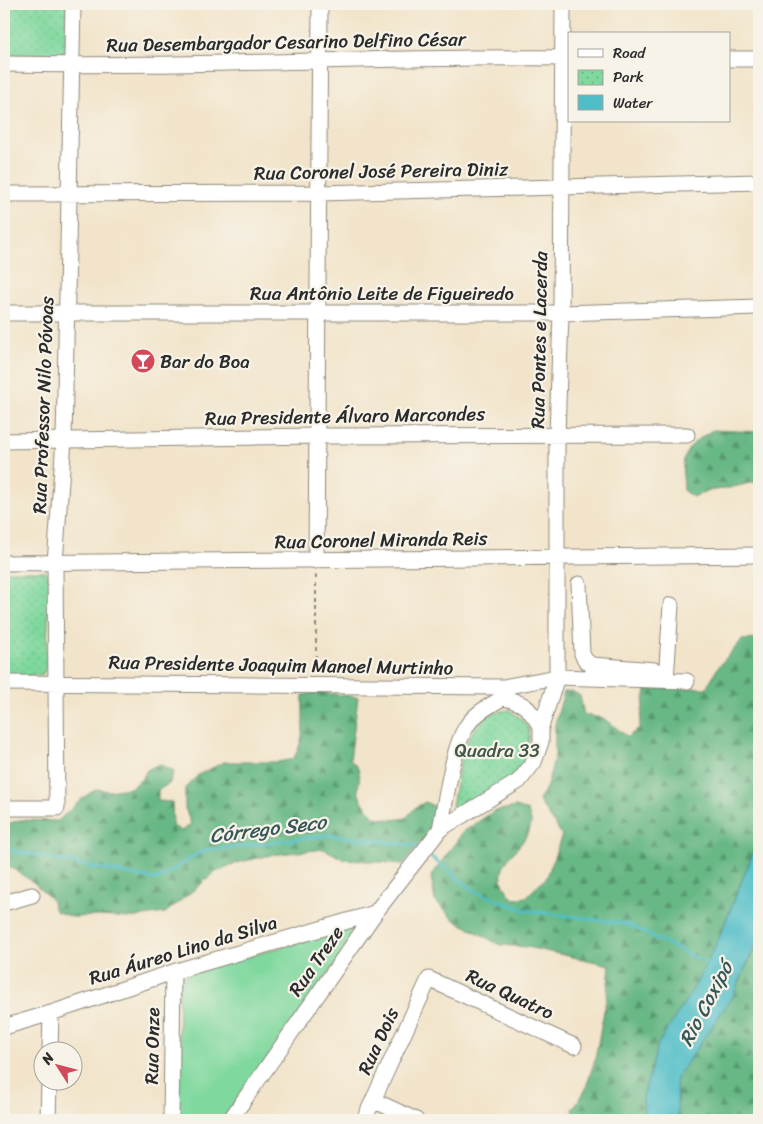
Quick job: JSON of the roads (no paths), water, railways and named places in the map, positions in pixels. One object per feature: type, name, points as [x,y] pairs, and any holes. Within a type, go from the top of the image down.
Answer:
[{"type":"street","name":"Rua Professor Nilo Póvoas","points":[[4,808],[57,808],[55,563],[64,440],[73,4]]},
{"type":"street","points":[[316,561],[320,4]]},
{"type":"street","name":"Rua Pontes e Lacerda","points":[[557,677],[561,186],[566,58],[563,4]]},
{"type":"street","name":"Rua Desembargador Cesarino Delfino César","points":[[4,64],[73,66],[320,60],[566,58]]},
{"type":"street","points":[[730,59],[759,59]]},
{"type":"street","name":"Rua Coronel José Pereira Diniz","points":[[4,194],[319,194],[759,182]]},
{"type":"street","name":"Rua Antônio Leite de Figueiredo","points":[[4,313],[560,313],[759,307]]},
{"type":"street","name":"Rua Presidente Álvaro Marcondes","points":[[4,440],[317,436],[687,435]]},
{"type":"street","name":"Rua Coronel Miranda Reis","points":[[4,563],[759,555]]},
{"type":"street","points":[[579,584],[582,654],[586,661],[592,665],[666,675],[687,681]]},
{"type":"street","points":[[666,675],[671,605]]},
{"type":"street","name":"Rua Presidente Joaquim Manoel Murtinho","points":[[4,683],[316,685],[503,692],[557,677],[666,675]]},
{"type":"street","name":"Rua Treze","points":[[230,1120],[375,913],[438,832],[519,781],[534,762],[541,742],[541,727],[557,677]]},
{"type":"street","points":[[503,692],[521,702],[533,714],[541,727]]},
{"type":"street","name":"Rua Treze","points":[[438,832],[458,743],[467,725],[503,692]]},
{"type":"street","points":[[4,903],[32,895]]},
{"type":"street","name":"Rua Áureo Lino da Silva","points":[[4,1027],[173,972],[375,913]]},
{"type":"street","name":"Rua Onze","points":[[171,1120],[173,972]]},
{"type":"street","name":"Rua Quatro","points":[[429,979],[574,1046]]},
{"type":"street","name":"Rua Dois","points":[[364,1120],[429,979]]},
{"type":"street","points":[[50,1042],[51,1013]]},
{"type":"street","points":[[48,1120],[49,1092]]},
{"type":"street","points":[[373,1100],[416,1120]]},
{"type":"water","name":"Rio Coxipó","points":[[759,838],[759,937],[732,998],[676,1078],[678,1120],[645,1120],[643,1098],[658,1044],[695,986],[719,938]]},
{"type":"waterway","name":"Córrego Seco","points":[[4,849],[157,880],[202,851],[330,835],[417,846],[419,848]]},
{"type":"waterway","name":"Córrego Seco","points":[[426,853],[473,890],[524,910],[627,924],[710,965]]},
{"type":"place","name":"Bar do Boa","points":[[143,361]]},
{"type":"park label","name":"Quadra 33","points":[[497,750]]}]
